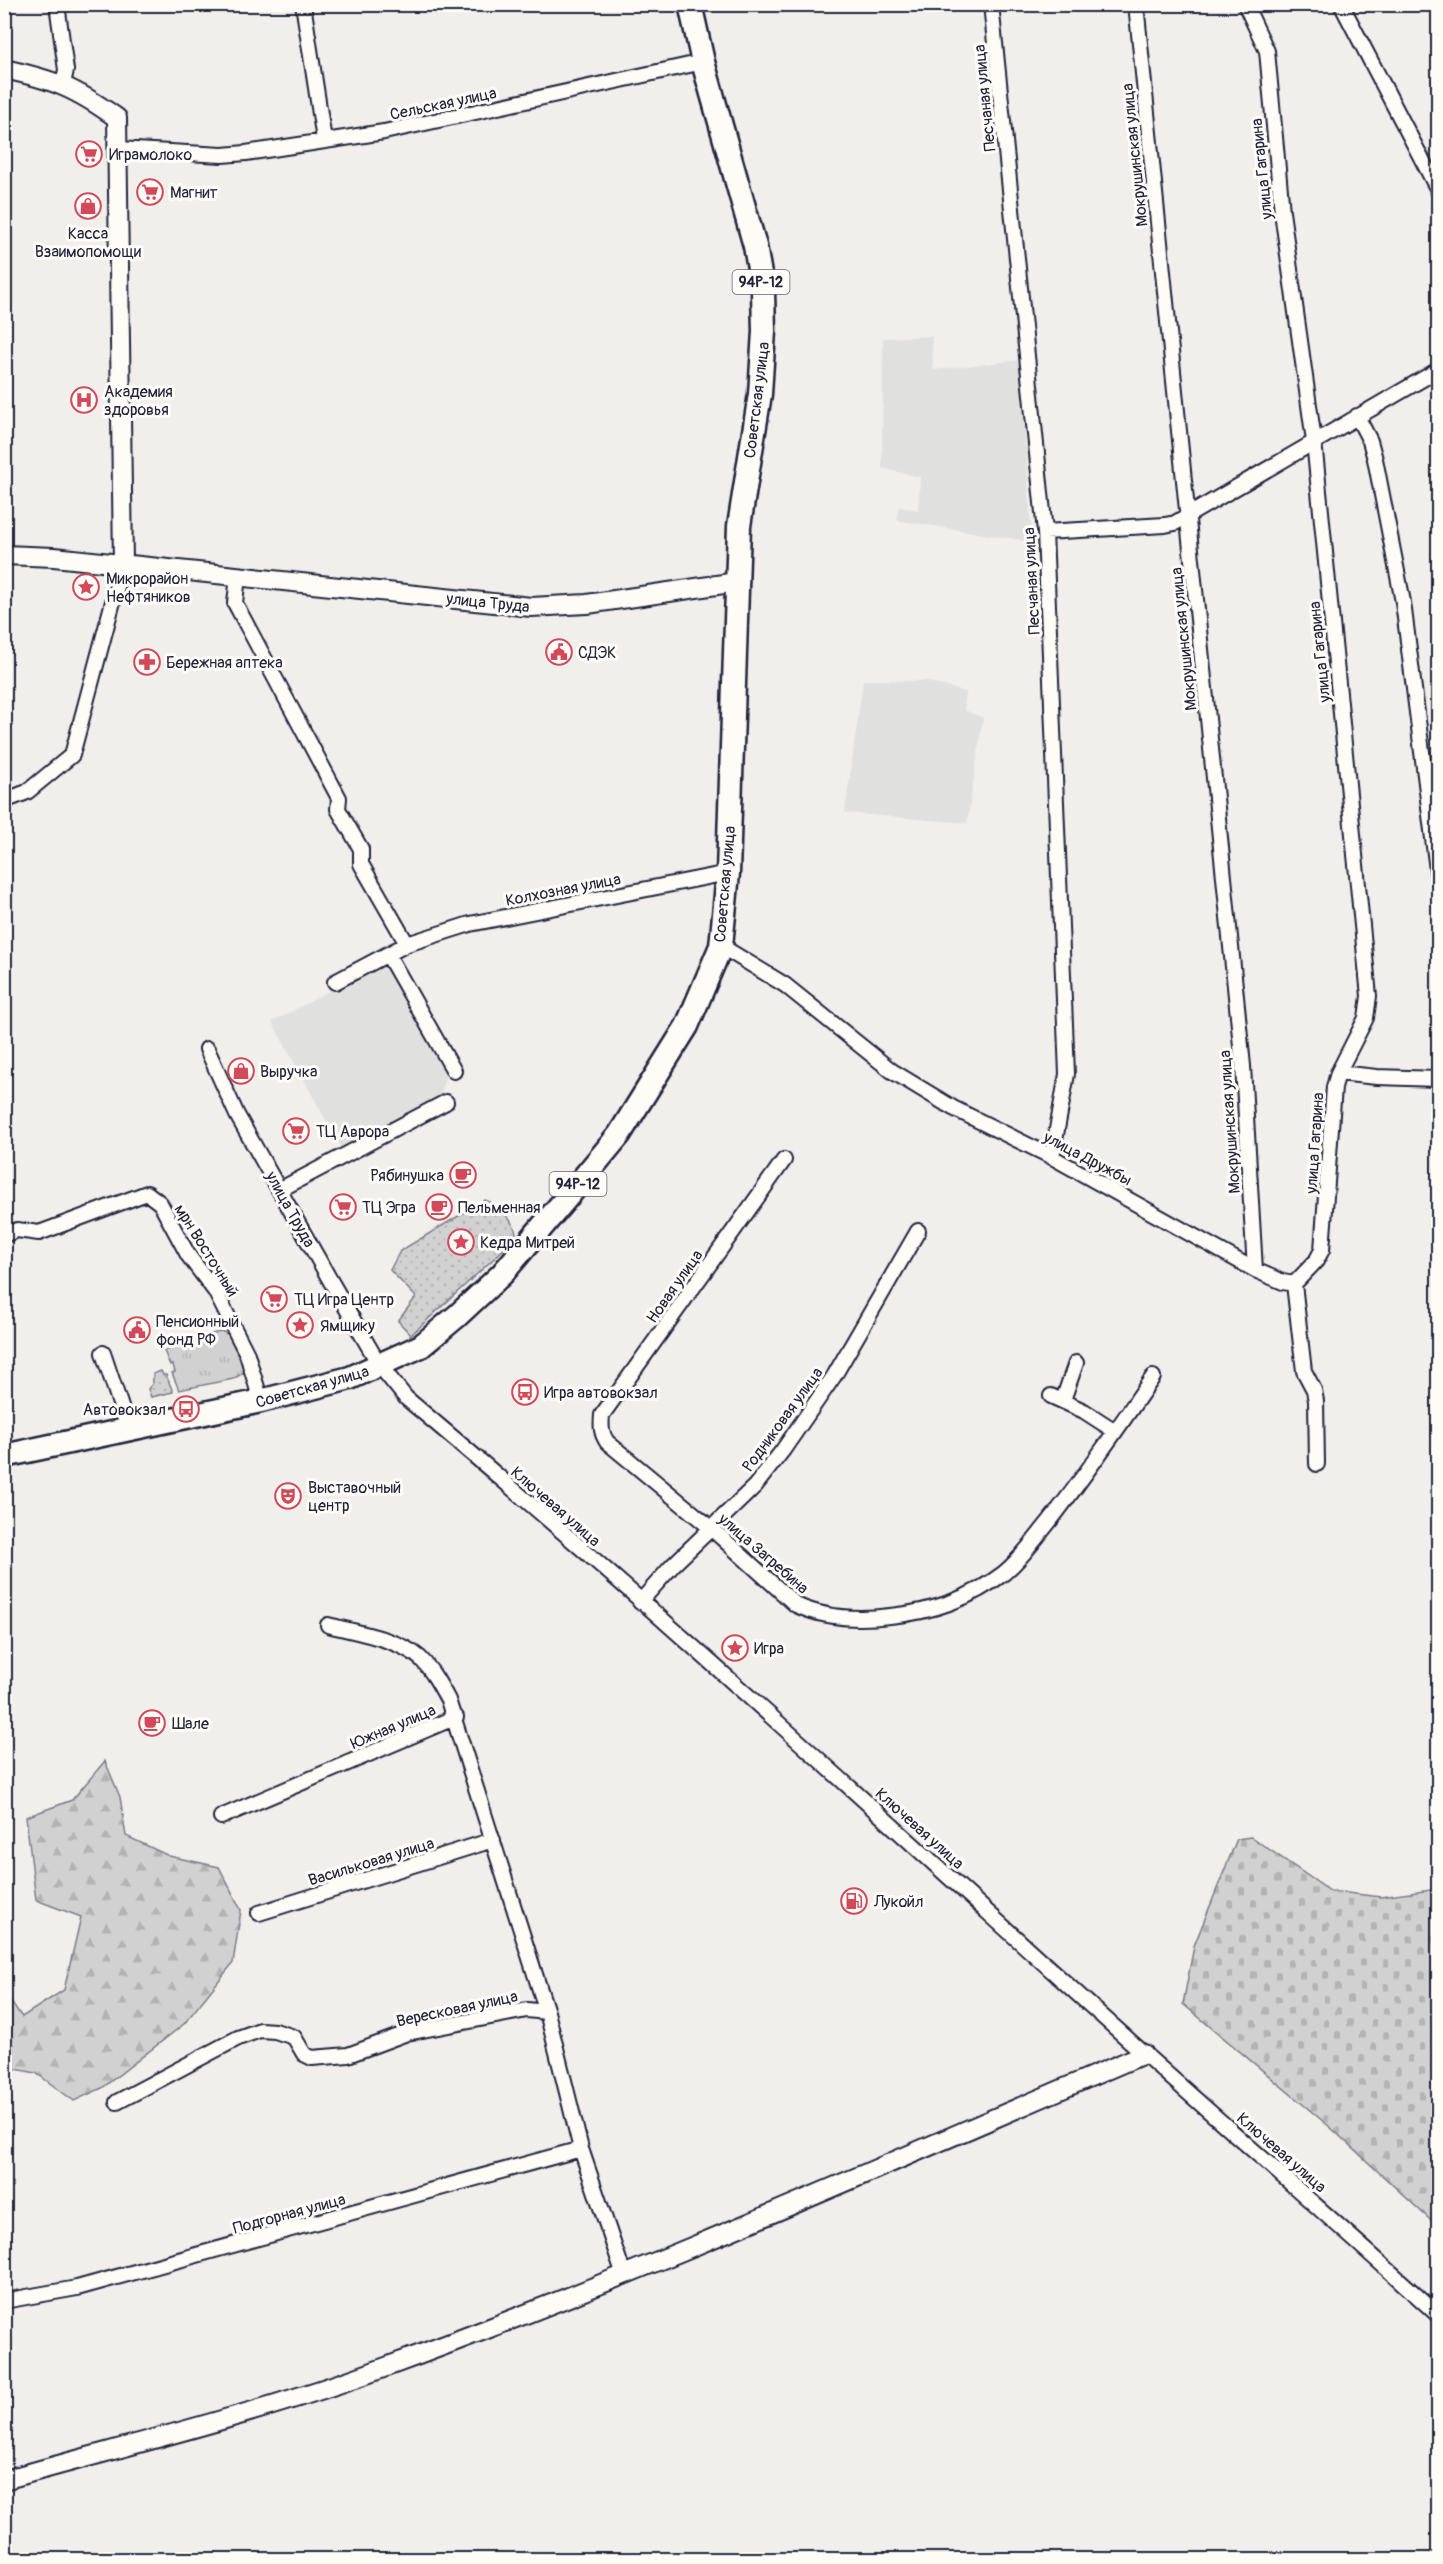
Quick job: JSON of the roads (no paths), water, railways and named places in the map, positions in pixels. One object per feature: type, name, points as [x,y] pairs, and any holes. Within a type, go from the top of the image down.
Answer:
[{"type":"main road","name":"Советская улица","points":[[4,1456],[261,1401],[350,1378],[421,1346],[502,1274],[619,1135],[687,1026],[721,946],[728,873],[741,517],[760,394],[764,332],[763,291],[755,246],[703,62],[690,4]]},
{"type":"street","points":[[57,4],[66,70],[63,84]]},
{"type":"street","points":[[303,4],[324,140]]},
{"type":"street","name":"Песчаная улица","points":[[991,4],[1046,532],[1067,1074],[1052,1156]]},
{"type":"street","name":"Мокрушинская улица","points":[[1136,4],[1243,1066],[1255,1270]]},
{"type":"street","name":"улица Гагарина","points":[[1245,4],[1267,51],[1282,212],[1314,441],[1369,996],[1366,1018],[1338,1073],[1334,1087],[1322,1250],[1294,1284]]},
{"type":"street","points":[[1341,4],[1438,190]]},
{"type":"street","name":"Сельская улица","points":[[118,149],[222,155],[246,153],[384,132],[703,62]]},
{"type":"street","points":[[4,69],[63,84],[88,97],[117,118],[123,564],[72,755],[27,792],[4,801]]},
{"type":"street","points":[[1046,532],[1165,525],[1187,518],[1314,441],[1438,370]]},
{"type":"street","points":[[1357,416],[1370,441],[1375,459],[1403,602],[1438,878]]},
{"type":"street","name":"улица Труда","points":[[4,555],[54,556],[550,607],[638,598],[737,582]]},
{"type":"street","points":[[238,576],[235,603],[339,798],[338,809],[361,849],[361,864],[406,944]]},
{"type":"street","name":"Колхозная улица","points":[[335,982],[406,944],[470,924],[728,873]]},
{"type":"street","name":"улица Дружбы","points":[[721,946],[784,985],[892,1071],[953,1108],[1052,1156],[1255,1270],[1283,1282],[1294,1284]]},
{"type":"street","points":[[388,955],[454,1071]]},
{"type":"street","name":"улица Труда","points":[[207,1049],[237,1115],[380,1366]]},
{"type":"street","points":[[1338,1073],[1438,1079]]},
{"type":"street","points":[[281,1189],[446,1102]]},
{"type":"street","name":"Новая улица","points":[[602,1435],[602,1415],[784,1160]]},
{"type":"street","name":"мрн Восточный","points":[[4,1235],[17,1230],[39,1233],[147,1193],[160,1203],[188,1255],[215,1291],[247,1354],[261,1401]]},
{"type":"street","name":"Родниковая улица","points":[[640,1602],[673,1565],[755,1486],[834,1376],[918,1231]]},
{"type":"street","points":[[1294,1284],[1304,1371],[1314,1390],[1316,1401],[1317,1464]]},
{"type":"street","points":[[103,1353],[128,1428]]},
{"type":"street","points":[[1076,1363],[1057,1398],[1115,1431]]},
{"type":"street","name":"Ключевая улица","points":[[380,1366],[406,1398],[864,1799],[1144,2054],[1294,2183],[1438,2315]]},
{"type":"street","name":"улица Загребина","points":[[602,1435],[607,1442],[711,1528],[796,1605],[813,1613],[834,1617],[871,1618],[930,1610],[955,1601],[979,1589],[1016,1562],[1067,1498],[1153,1377]]},
{"type":"street","name":"Южная улица","points":[[221,1817],[456,1717],[435,1676],[420,1658],[406,1647],[328,1625]]},
{"type":"street","points":[[456,1717],[547,2012],[581,2149],[624,2275]]},
{"type":"street","name":"Васильковая улица","points":[[259,1913],[493,1840]]},
{"type":"street","name":"Вересковая улица","points":[[117,2102],[238,2038],[260,2030],[276,2031],[294,2037],[304,2054],[312,2058],[348,2055],[407,2033],[527,2010],[547,2012]]},
{"type":"street","points":[[4,2480],[344,2381],[624,2275],[1144,2054]]},
{"type":"street","name":"Подгорная улица","points":[[4,2301],[77,2288],[581,2149]]},
{"type":"place","name":"Играмолоко","points":[[89,154]]},
{"type":"place","name":"Магнит","points":[[150,192]]},
{"type":"place","name":"Касса Взаимопомощи","points":[[88,206]]},
{"type":"place","name":"Академия здоровья","points":[[84,400]]},
{"type":"place","name":"Микрорайон Нефтяников","points":[[86,587]]},
{"type":"place","name":"СДЭК","points":[[559,652]]},
{"type":"place","name":"Бережная аптека","points":[[147,662]]},
{"type":"place","name":"Выручка","points":[[241,1071]]},
{"type":"place","name":"ТЦ Аврора","points":[[296,1131]]},
{"type":"place","name":"Рябинушка","points":[[463,1175]]},
{"type":"place","name":"ТЦ Эгра","points":[[343,1207]]},
{"type":"place","name":"Пельменная","points":[[439,1207]]},
{"type":"place","name":"Кедра Митрей","points":[[461,1242]]},
{"type":"place","name":"ТЦ Игра Центр","points":[[274,1299]]},
{"type":"place","name":"Ямщику","points":[[300,1325]]},
{"type":"place","name":"Пенсионный фонд РФ","points":[[137,1330]]},
{"type":"place","name":"Игра автовокзал","points":[[525,1392]]},
{"type":"place","name":"Автовокзал","points":[[186,1409]]},
{"type":"place","name":"Выставочный центр","points":[[288,1496]]},
{"type":"place","name":"Игра","points":[[735,1648]]},
{"type":"place","name":"Шале","points":[[152,1723]]},
{"type":"place","name":"Лукойл","points":[[854,1901]]}]
